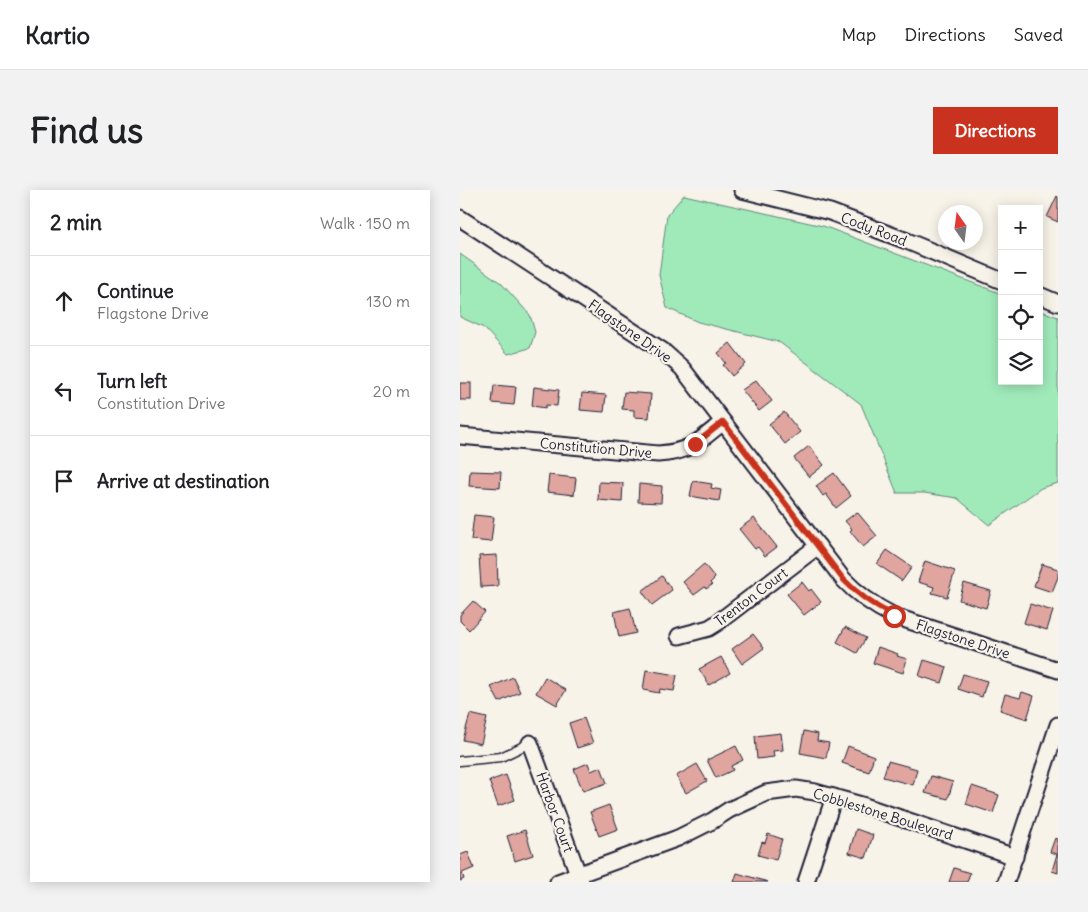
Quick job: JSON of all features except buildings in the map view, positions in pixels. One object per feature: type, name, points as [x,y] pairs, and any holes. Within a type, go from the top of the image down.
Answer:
[{"type":"street","name":"Cody Road","points":[[742,190],[830,212],[907,241],[998,279]]},
{"type":"street","name":"Flagstone Drive","points":[[460,218],[663,351],[682,368],[843,579],[855,592],[894,616],[1058,670]]},
{"type":"street","points":[[1043,297],[1058,303]]},
{"type":"street","name":"Constitution Drive","points":[[460,436],[658,454],[673,453],[686,449],[723,422]]},
{"type":"street","name":"Trenton Court","points":[[679,636],[709,628],[717,623],[818,546]]},
{"type":"street","points":[[1006,882],[1058,725]]},
{"type":"street","name":"Harbor Court","points":[[530,743],[579,878]]},
{"type":"street","name":"Cobblestone Boulevard","points":[[558,882],[579,878],[678,838],[729,810],[766,793],[796,789],[834,797],[1014,857]]},
{"type":"street","points":[[806,882],[834,797]]},
{"type":"lane","points":[[460,762],[501,758],[530,743]]},
{"type":"green space","points":[[684,195],[823,226],[998,292],[998,385],[1043,385],[1043,311],[1058,317],[1058,483],[1041,488],[989,525],[957,498],[924,493],[897,493],[861,404],[779,342],[698,322],[667,308],[659,275],[667,215]]},
{"type":"green space","points":[[460,254],[501,283],[530,315],[535,332],[530,348],[508,354],[484,328],[460,317]]},
{"type":"route","points":[[695,444],[723,422],[843,579],[855,592],[894,616]]}]
